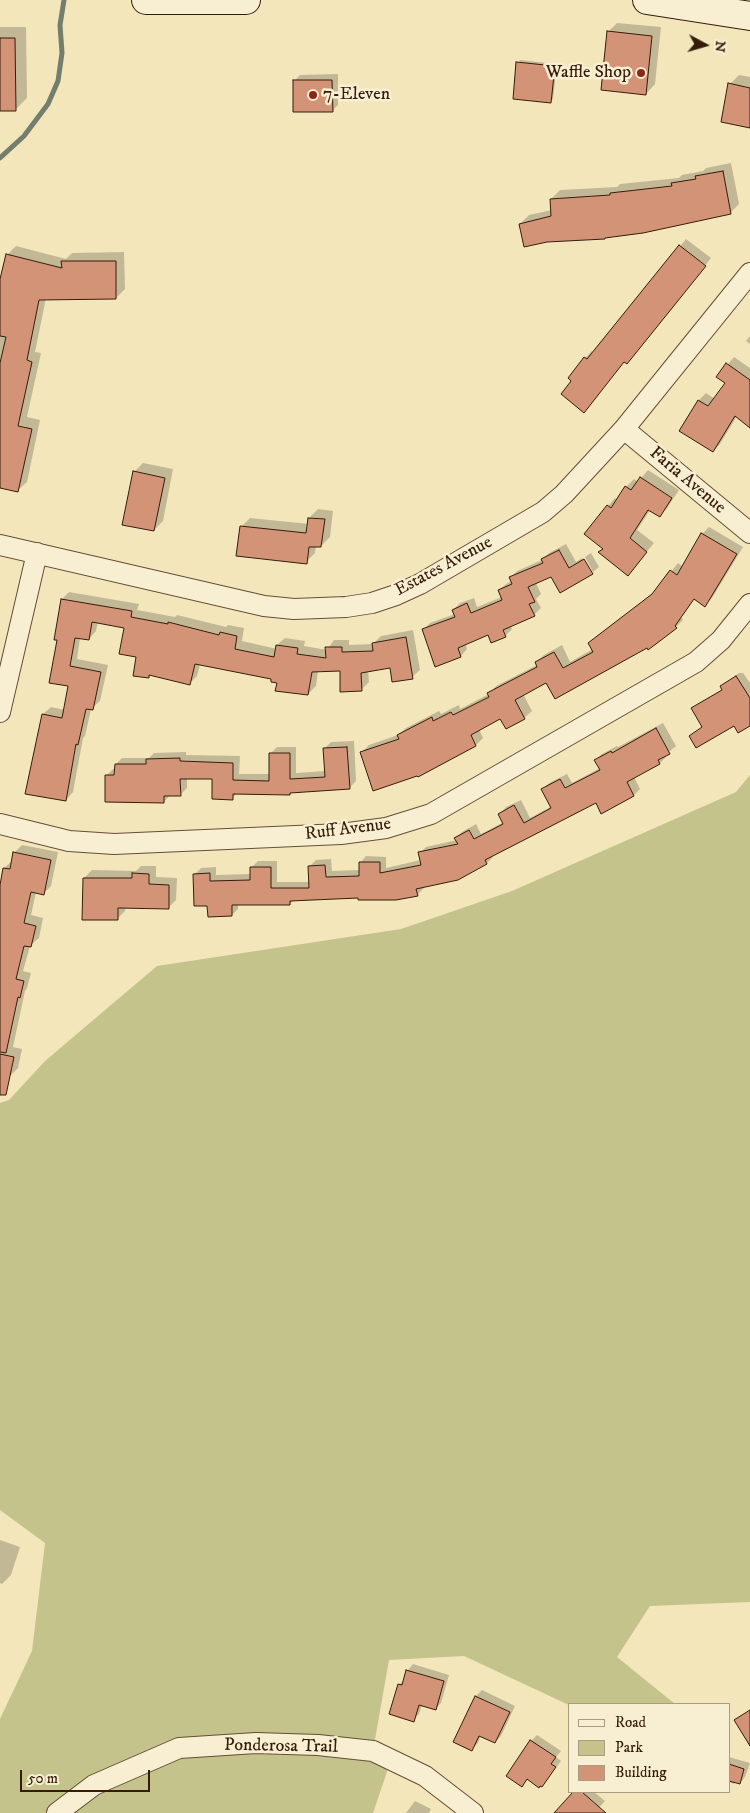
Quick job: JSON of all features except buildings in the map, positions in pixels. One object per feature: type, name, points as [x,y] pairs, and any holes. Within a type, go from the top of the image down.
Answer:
[{"type":"main road","points":[[146,0],[246,0]]},
{"type":"main road","points":[[647,0],[750,16]]},
{"type":"street","name":"Estates Avenue","points":[[0,545],[264,606],[321,610],[372,603],[420,584],[543,512],[564,494],[624,429],[750,273]]},
{"type":"street","name":"Faria Avenue","points":[[624,429],[750,533]]},
{"type":"street","points":[[0,712],[37,553]]},
{"type":"street","name":"Ruff Avenue","points":[[0,824],[69,841],[114,844],[340,834],[386,828],[431,814],[696,662],[721,640],[750,604]]},
{"type":"street","name":"Ponderosa Trail","points":[[57,1813],[94,1785],[178,1748],[256,1743],[373,1751],[425,1776],[473,1813]]},
{"type":"green space","points":[[750,775],[750,1602],[650,1606],[617,1657],[674,1703],[568,1703],[568,1705],[464,1656],[389,1660],[373,1751],[391,1760],[373,1813],[0,1813],[0,1719],[32,1651],[45,1543],[0,1510],[0,1103],[9,1100],[45,1061],[157,966],[401,929],[512,891],[736,792]]},
{"type":"waterway","points":[[0,158],[24,136],[48,104],[58,81],[62,53],[60,25],[64,0]]},
{"type":"place","name":"Waffle Shop","points":[[641,73]]},
{"type":"place","name":"7-Eleven","points":[[313,95]]}]
